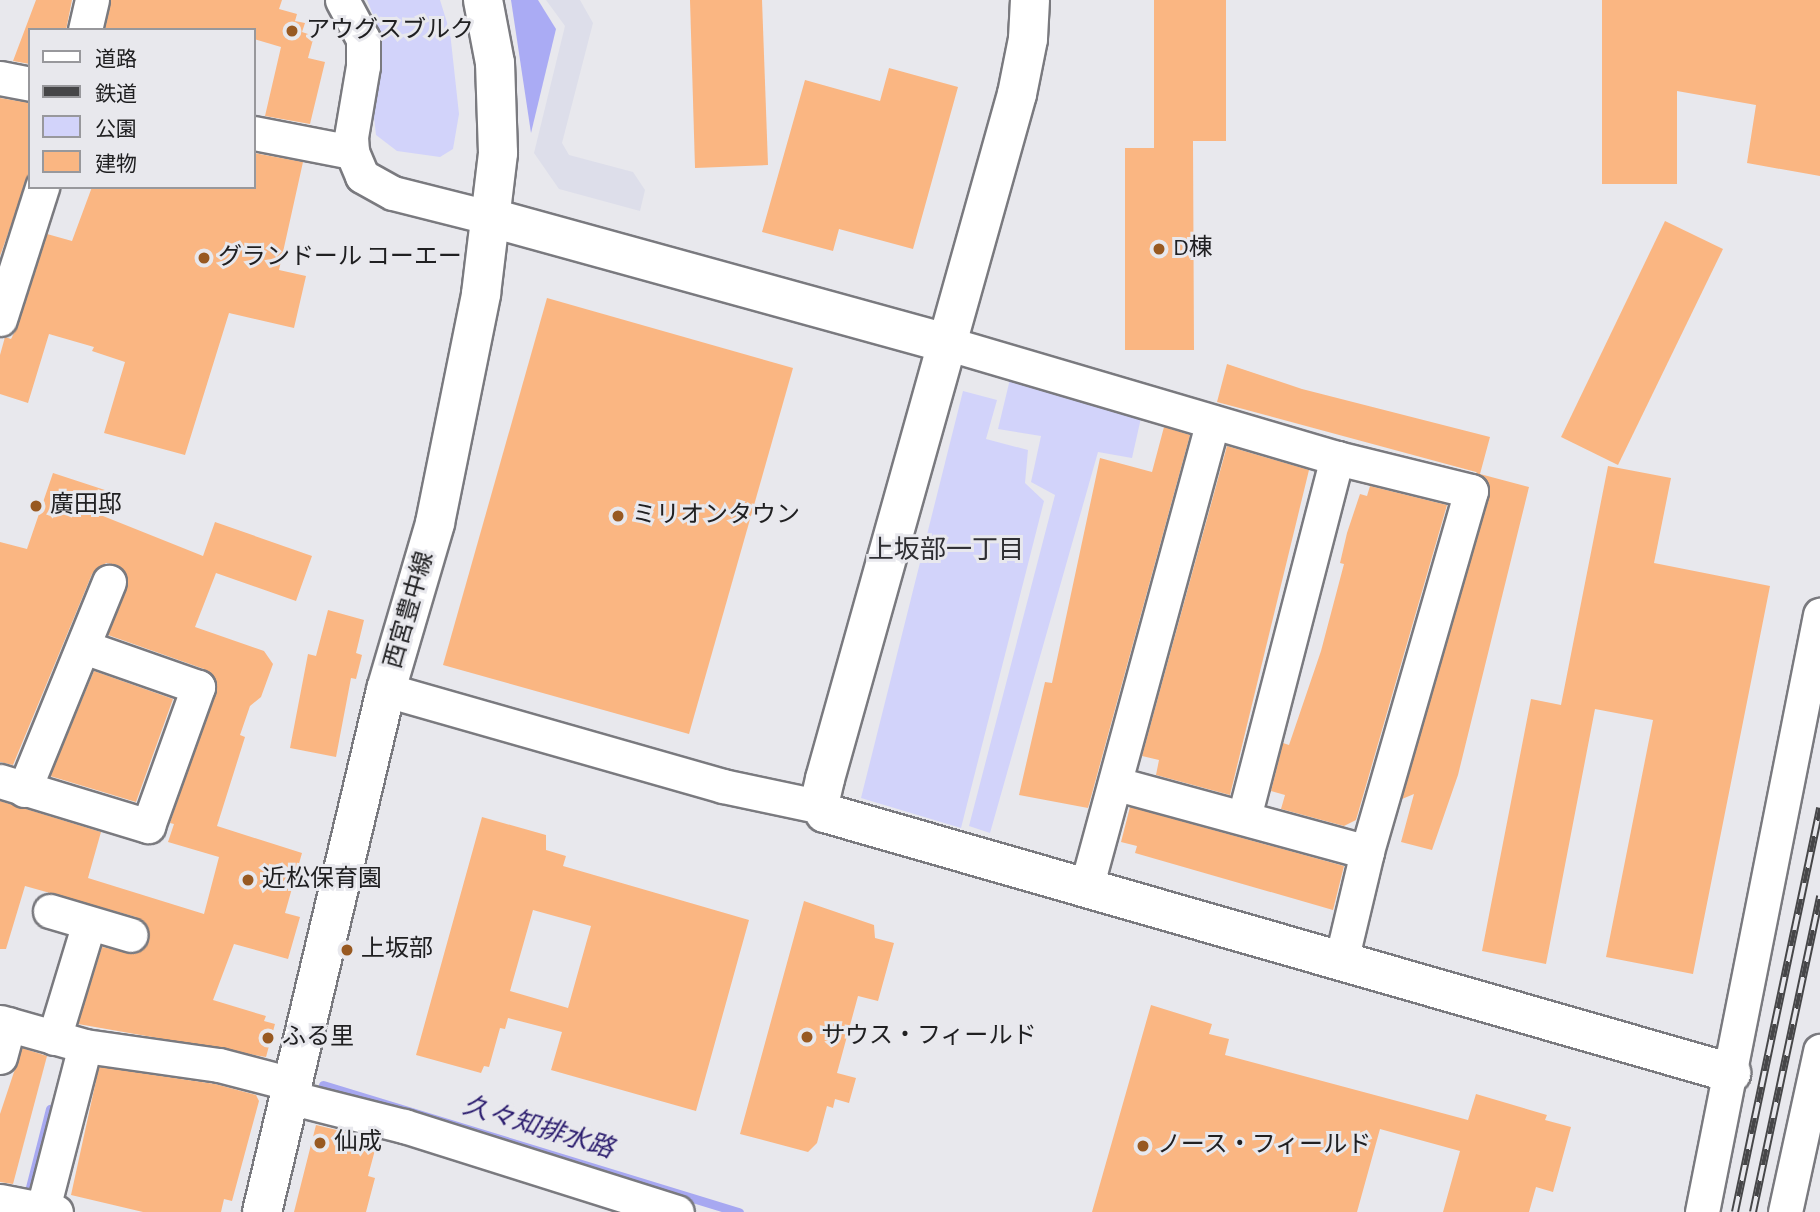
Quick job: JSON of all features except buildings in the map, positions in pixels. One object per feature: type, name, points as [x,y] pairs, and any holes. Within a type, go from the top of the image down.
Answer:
[{"type":"street","points":[[85,28],[92,0]]},
{"type":"street","points":[[342,0],[363,39],[352,152],[362,176],[374,186],[946,343],[1337,458],[1471,491],[1367,852],[1341,961]]},
{"type":"street","name":"西宮豊中線","points":[[262,1212],[386,690],[435,523],[492,218],[497,180],[498,94],[483,0]]},
{"type":"street","points":[[1030,0],[1023,68],[825,779],[822,807],[825,813],[840,821],[1086,888],[1731,1073]]},
{"type":"street","points":[[0,78],[28,84]]},
{"type":"street","points":[[256,132],[352,152]]},
{"type":"street","points":[[1,312],[41,189]]},
{"type":"street","points":[[1086,888],[1117,784],[1213,422]]},
{"type":"street","points":[[1244,817],[1337,458]]},
{"type":"street","points":[[84,647],[198,687],[148,826],[12,786],[84,647],[109,582]]},
{"type":"street","points":[[1702,1212],[1820,615]]},
{"type":"street","points":[[386,690],[723,786],[822,807]]},
{"type":"street","points":[[1117,784],[1367,852]]},
{"type":"street","points":[[50,911],[131,935]]},
{"type":"street","points":[[32,1208],[72,1043],[89,923]]},
{"type":"street","points":[[0,1057],[4,1023],[72,1043],[219,1065],[290,1091],[677,1212]]},
{"type":"street","points":[[1785,1212],[1820,1051]]},
{"type":"shaded area","points":[[511,0],[538,0],[556,29],[531,133]]},
{"type":"shaded area","points":[[546,0],[580,0],[593,23],[562,143],[569,155],[633,172],[645,190],[640,211],[559,189],[534,153],[565,26]]},
{"type":"green space","points":[[367,0],[440,0],[450,32],[459,114],[453,149],[440,157],[397,151],[376,135],[373,108],[380,31]]},
{"type":"green space","points":[[1011,375],[1143,409],[1132,458],[1098,452],[990,833],[969,826],[1055,495],[1031,482],[1041,436],[998,429]]},
{"type":"green space","points":[[963,391],[997,400],[986,439],[1028,450],[1025,483],[1044,501],[961,828],[861,798]]},
{"type":"waterway","name":"久々知排水路","points":[[323,1085],[739,1212]]},
{"type":"waterway","name":"久々知排水路","points":[[27,1199],[50,1109]]},
{"type":"railway","points":[[1735,1212],[1820,808]]},
{"type":"railway","points":[[1753,1212],[1820,896]]},
{"type":"place","name":"アウグスブルク","points":[[292,31]]},
{"type":"place","name":"D棟","points":[[1159,249]]},
{"type":"place","name":"グランドール コーエー","points":[[204,258]]},
{"type":"place","name":"廣田邸","points":[[36,506]]},
{"type":"place","name":"ミリオンタウン","points":[[618,516]]},
{"type":"place","name":"近松保育園","points":[[248,880]]},
{"type":"place","name":"上坂部","points":[[347,950]]},
{"type":"place","name":"サウス・フィールド","points":[[807,1037]]},
{"type":"place","name":"ふる里","points":[[268,1038]]},
{"type":"place","name":"仙成","points":[[320,1143]]},
{"type":"place","name":"ノース・フィールド","points":[[1143,1146]]},
{"type":"district","name":"上坂部一丁目","points":[[946,551]]}]
